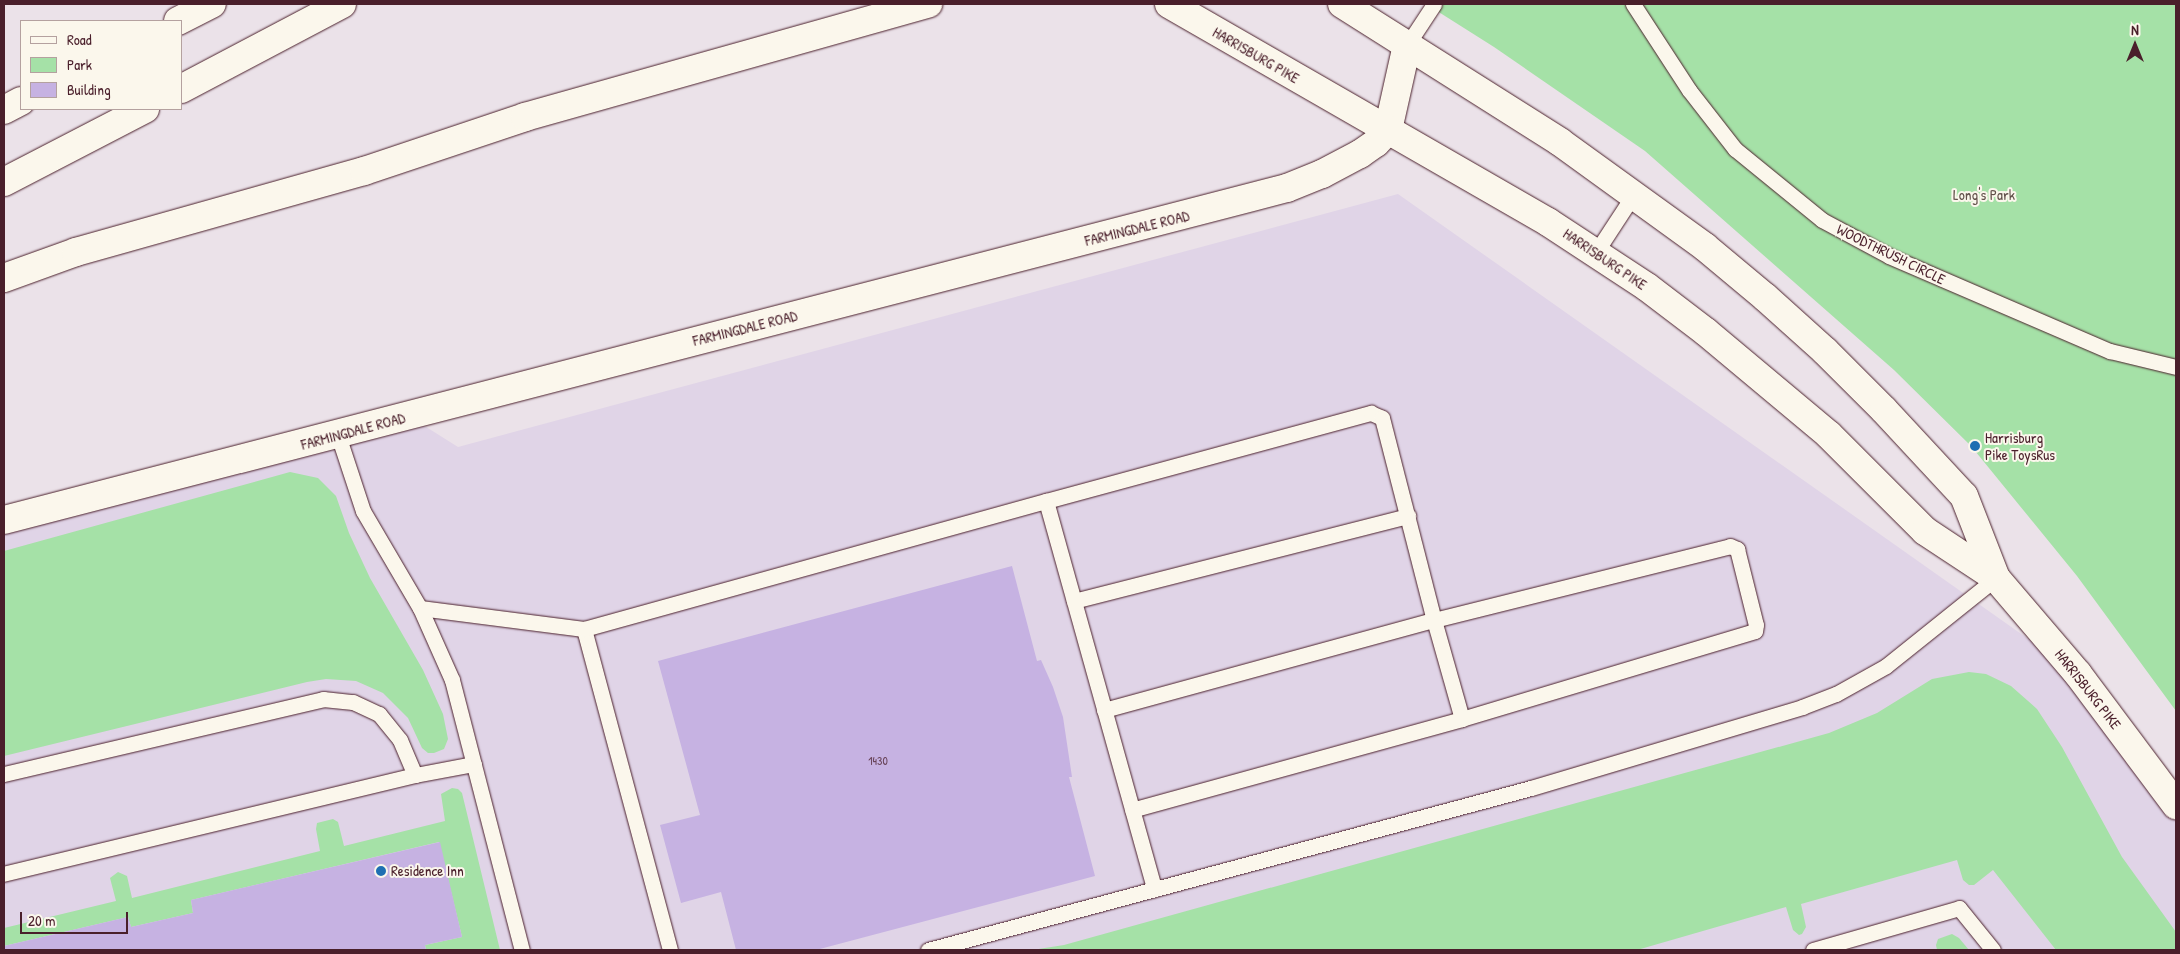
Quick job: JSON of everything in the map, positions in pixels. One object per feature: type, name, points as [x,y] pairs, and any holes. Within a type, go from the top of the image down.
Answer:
[{"type":"main road","points":[[180,20],[212,4]]},
{"type":"main road","points":[[182,88],[342,4]]},
{"type":"main road","points":[[4,278],[76,252],[364,171],[525,117],[928,4]]},
{"type":"main road","name":"HARRISBURG PIKE","points":[[1170,4],[1596,252],[1662,298],[1775,388],[1836,442],[1926,531],[1996,578],[2078,674],[2176,805]]},
{"type":"main road","name":"HARRISBURG PIKE","points":[[1342,4],[1560,142],[1705,247],[1765,297],[1825,351],[1884,410],[1964,496],[1996,578]]},
{"type":"main road","points":[[1388,130],[1407,45]]},
{"type":"main road","points":[[4,110],[20,102]]},
{"type":"main road","points":[[4,182],[143,110]]},
{"type":"main road","name":"FARMINGDALE ROAD","points":[[4,520],[338,435],[600,365],[1247,200],[1322,174],[1360,154],[1376,143],[1388,130]]},
{"type":"lane","points":[[1407,45],[1434,4]]},
{"type":"lane","name":"WOODTHRUSH CIRCLE","points":[[1633,4],[1689,90],[1735,149],[1822,220],[1889,256],[2110,351],[2176,367]]},
{"type":"lane","points":[[1596,252],[1634,194]]},
{"type":"lane","points":[[420,608],[584,629],[1371,413],[1382,418],[1434,620],[1462,719]]},
{"type":"lane","points":[[338,435],[364,511],[420,608],[452,680],[522,950]]},
{"type":"lane","points":[[1046,501],[1154,889]]},
{"type":"lane","points":[[1074,601],[1408,516]]},
{"type":"lane","points":[[1104,710],[1434,620],[1730,546],[1736,548],[1756,625],[1755,631],[1462,719],[1132,810]]},
{"type":"lane","points":[[928,950],[1531,788],[1802,707],[1853,686],[1886,666],[1996,578]]},
{"type":"lane","points":[[584,629],[670,950]]},
{"type":"lane","points":[[4,774],[323,699],[354,702],[380,714],[400,740],[415,775]]},
{"type":"lane","points":[[4,874],[415,775],[474,764]]},
{"type":"lane","points":[[1813,950],[1959,908],[1993,950]]},
{"type":"shaded area","points":[[1398,194],[2078,674],[2176,807],[2176,950],[4,950],[4,518],[396,408],[458,447]]},
{"type":"green space","name":"Long's Park","points":[[1426,4],[2176,4],[2176,711],[2077,576],[1971,446],[1894,370],[1645,151],[1494,47]]},
{"type":"green space","points":[[290,472],[318,478],[336,496],[349,533],[370,578],[423,670],[443,714],[448,739],[444,749],[428,753],[422,748],[408,718],[383,693],[356,681],[326,679],[307,682],[4,756],[4,551]]},
{"type":"green space","points":[[1969,672],[1986,674],[2011,686],[2037,709],[2062,747],[2122,857],[2176,932],[2176,950],[2056,950],[1993,870],[1974,885],[1969,885],[1963,880],[1957,860],[1801,904],[1806,927],[1802,934],[1799,935],[1793,930],[1786,907],[1637,950],[1032,950],[1064,945],[1829,733],[1877,713],[1932,679]]},
{"type":"green space","points":[[452,788],[458,789],[462,793],[500,950],[426,950],[425,945],[462,937],[439,842],[191,900],[193,913],[131,927],[128,917],[4,946],[4,928],[116,901],[110,878],[118,872],[127,876],[132,898],[320,851],[316,829],[317,823],[333,819],[338,822],[344,846],[445,821],[441,794]]},
{"type":"green space","points":[[1952,934],[1959,938],[1969,950],[1937,950],[1938,939]]},
{"type":"building","points":[[1012,566],[1037,661],[1041,660],[1063,717],[1072,777],[1069,777],[1095,876],[816,950],[736,950],[721,892],[681,903],[660,825],[700,815],[658,661]]},
{"type":"building","name":"Residence Inn","points":[[440,842],[462,937],[425,945],[426,950],[4,950],[4,946],[128,917],[131,927],[193,913],[191,900]]},
{"type":"place","name":"Harrisburg Pike ToysRus","points":[[1975,446]]},
{"type":"place","name":"Residence Inn","points":[[381,871]]}]
